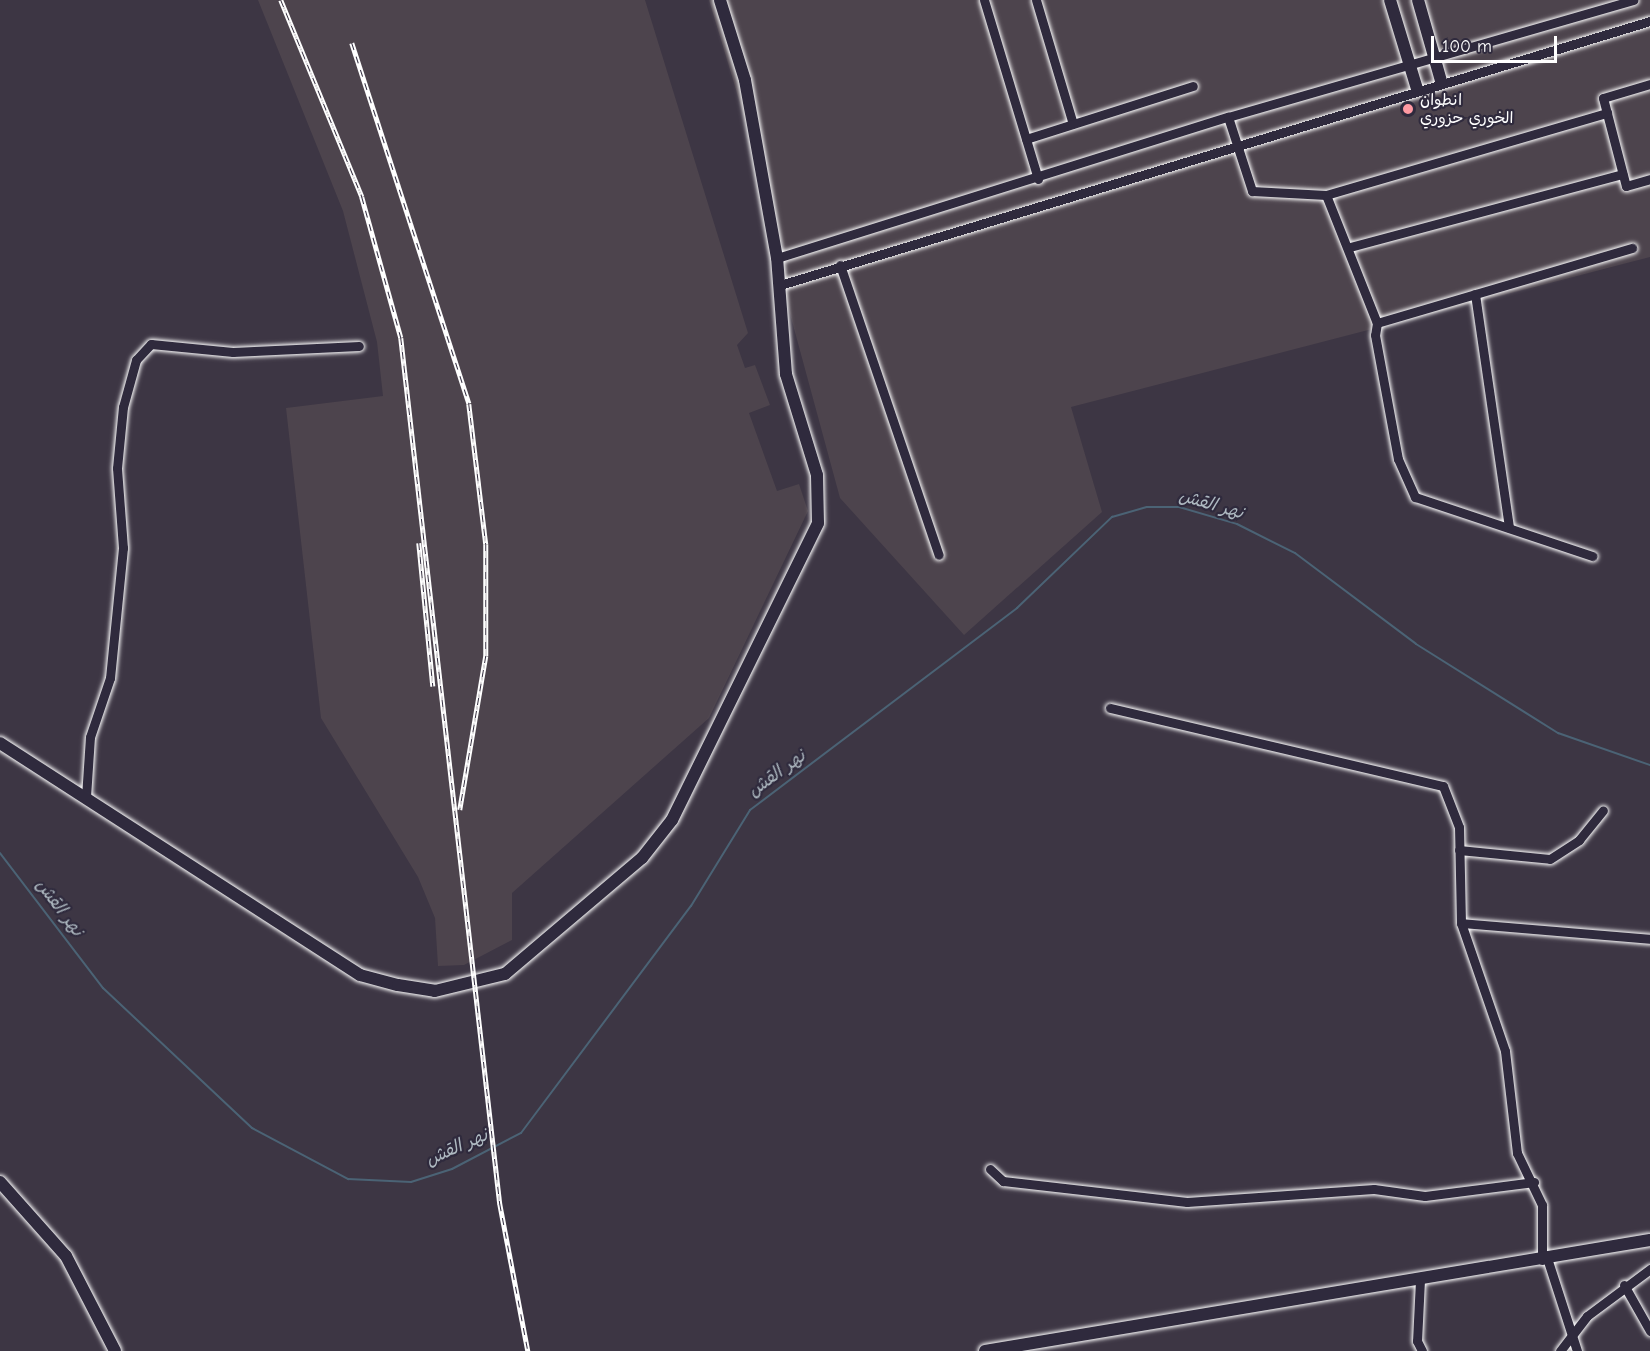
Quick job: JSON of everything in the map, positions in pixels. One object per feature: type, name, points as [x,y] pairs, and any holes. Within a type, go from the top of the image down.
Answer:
[{"type":"street","points":[[0,743],[360,975],[435,991],[505,974],[642,858],[672,820],[818,523],[817,475],[786,374],[777,258],[745,81],[720,0]]},
{"type":"street","points":[[984,0],[1038,179]]},
{"type":"street","points":[[1036,0],[1073,124]]},
{"type":"street","points":[[1390,0],[1417,89]]},
{"type":"street","points":[[1418,0],[1442,81]]},
{"type":"street","points":[[777,258],[1038,179],[1228,117],[1633,0]]},
{"type":"street","points":[[780,285],[840,265],[1238,147],[1442,81],[1650,22]]},
{"type":"street","points":[[1650,84],[1603,98],[1626,186],[1650,179]]},
{"type":"street","points":[[1026,139],[1193,86]]},
{"type":"street","points":[[1228,117],[1252,190],[1326,195],[1607,113]]},
{"type":"street","points":[[1350,247],[1622,174]]},
{"type":"street","points":[[1326,195],[1350,247],[1377,323],[1375,335],[1398,459],[1415,497],[1592,556]]},
{"type":"street","points":[[1377,323],[1632,248]]},
{"type":"street","points":[[840,265],[939,555]]},
{"type":"street","points":[[1475,294],[1509,528]]},
{"type":"street","points":[[86,797],[90,737],[110,678],[123,548],[117,468],[123,407],[136,360],[151,344],[234,352],[359,346]]},
{"type":"street","points":[[1110,708],[1443,786],[1459,827],[1461,923],[1505,1051],[1517,1153],[1534,1182],[1542,1205],[1545,1259],[1569,1338],[1577,1351]]},
{"type":"street","points":[[1459,850],[1550,859],[1579,840],[1603,810]]},
{"type":"street","points":[[1461,923],[1650,939]]},
{"type":"street","points":[[990,1169],[1003,1181],[1187,1202],[1374,1189],[1425,1196],[1534,1182]]},
{"type":"street","points":[[0,1182],[66,1256],[115,1351]]},
{"type":"street","points":[[985,1351],[1650,1240]]},
{"type":"street","points":[[1560,1351],[1569,1338],[1624,1285],[1650,1269]]},
{"type":"street","points":[[1420,1280],[1417,1341],[1422,1351]]},
{"type":"street","points":[[1624,1285],[1650,1331]]},
{"type":"shaded area","points":[[258,0],[645,0],[748,333],[737,345],[745,368],[755,365],[770,405],[749,413],[777,491],[799,484],[808,511],[709,718],[512,893],[512,940],[464,965],[438,966],[435,918],[418,877],[321,718],[286,408],[383,396],[377,342],[343,211]]},
{"type":"shaded area","points":[[709,0],[1650,0],[1650,257],[1071,407],[1102,512],[964,635],[840,498],[786,299],[783,246]]},
{"type":"waterway","name":"نهر القش","points":[[0,853],[103,988],[252,1128],[348,1179],[411,1182],[452,1169],[521,1133],[691,906],[750,810],[1017,608],[1112,517],[1147,507],[1179,507],[1237,524],[1295,553],[1416,644],[1558,733],[1650,765]]},
{"type":"railway","points":[[281,0],[362,197],[401,338],[500,1204],[528,1351]]},
{"type":"railway","points":[[352,43],[469,404],[486,544],[486,656],[460,810]]},
{"type":"railway","points":[[419,543],[433,686]]},
{"type":"place","name":"انطوان الخوري حزوري","points":[[1408,109]]}]
